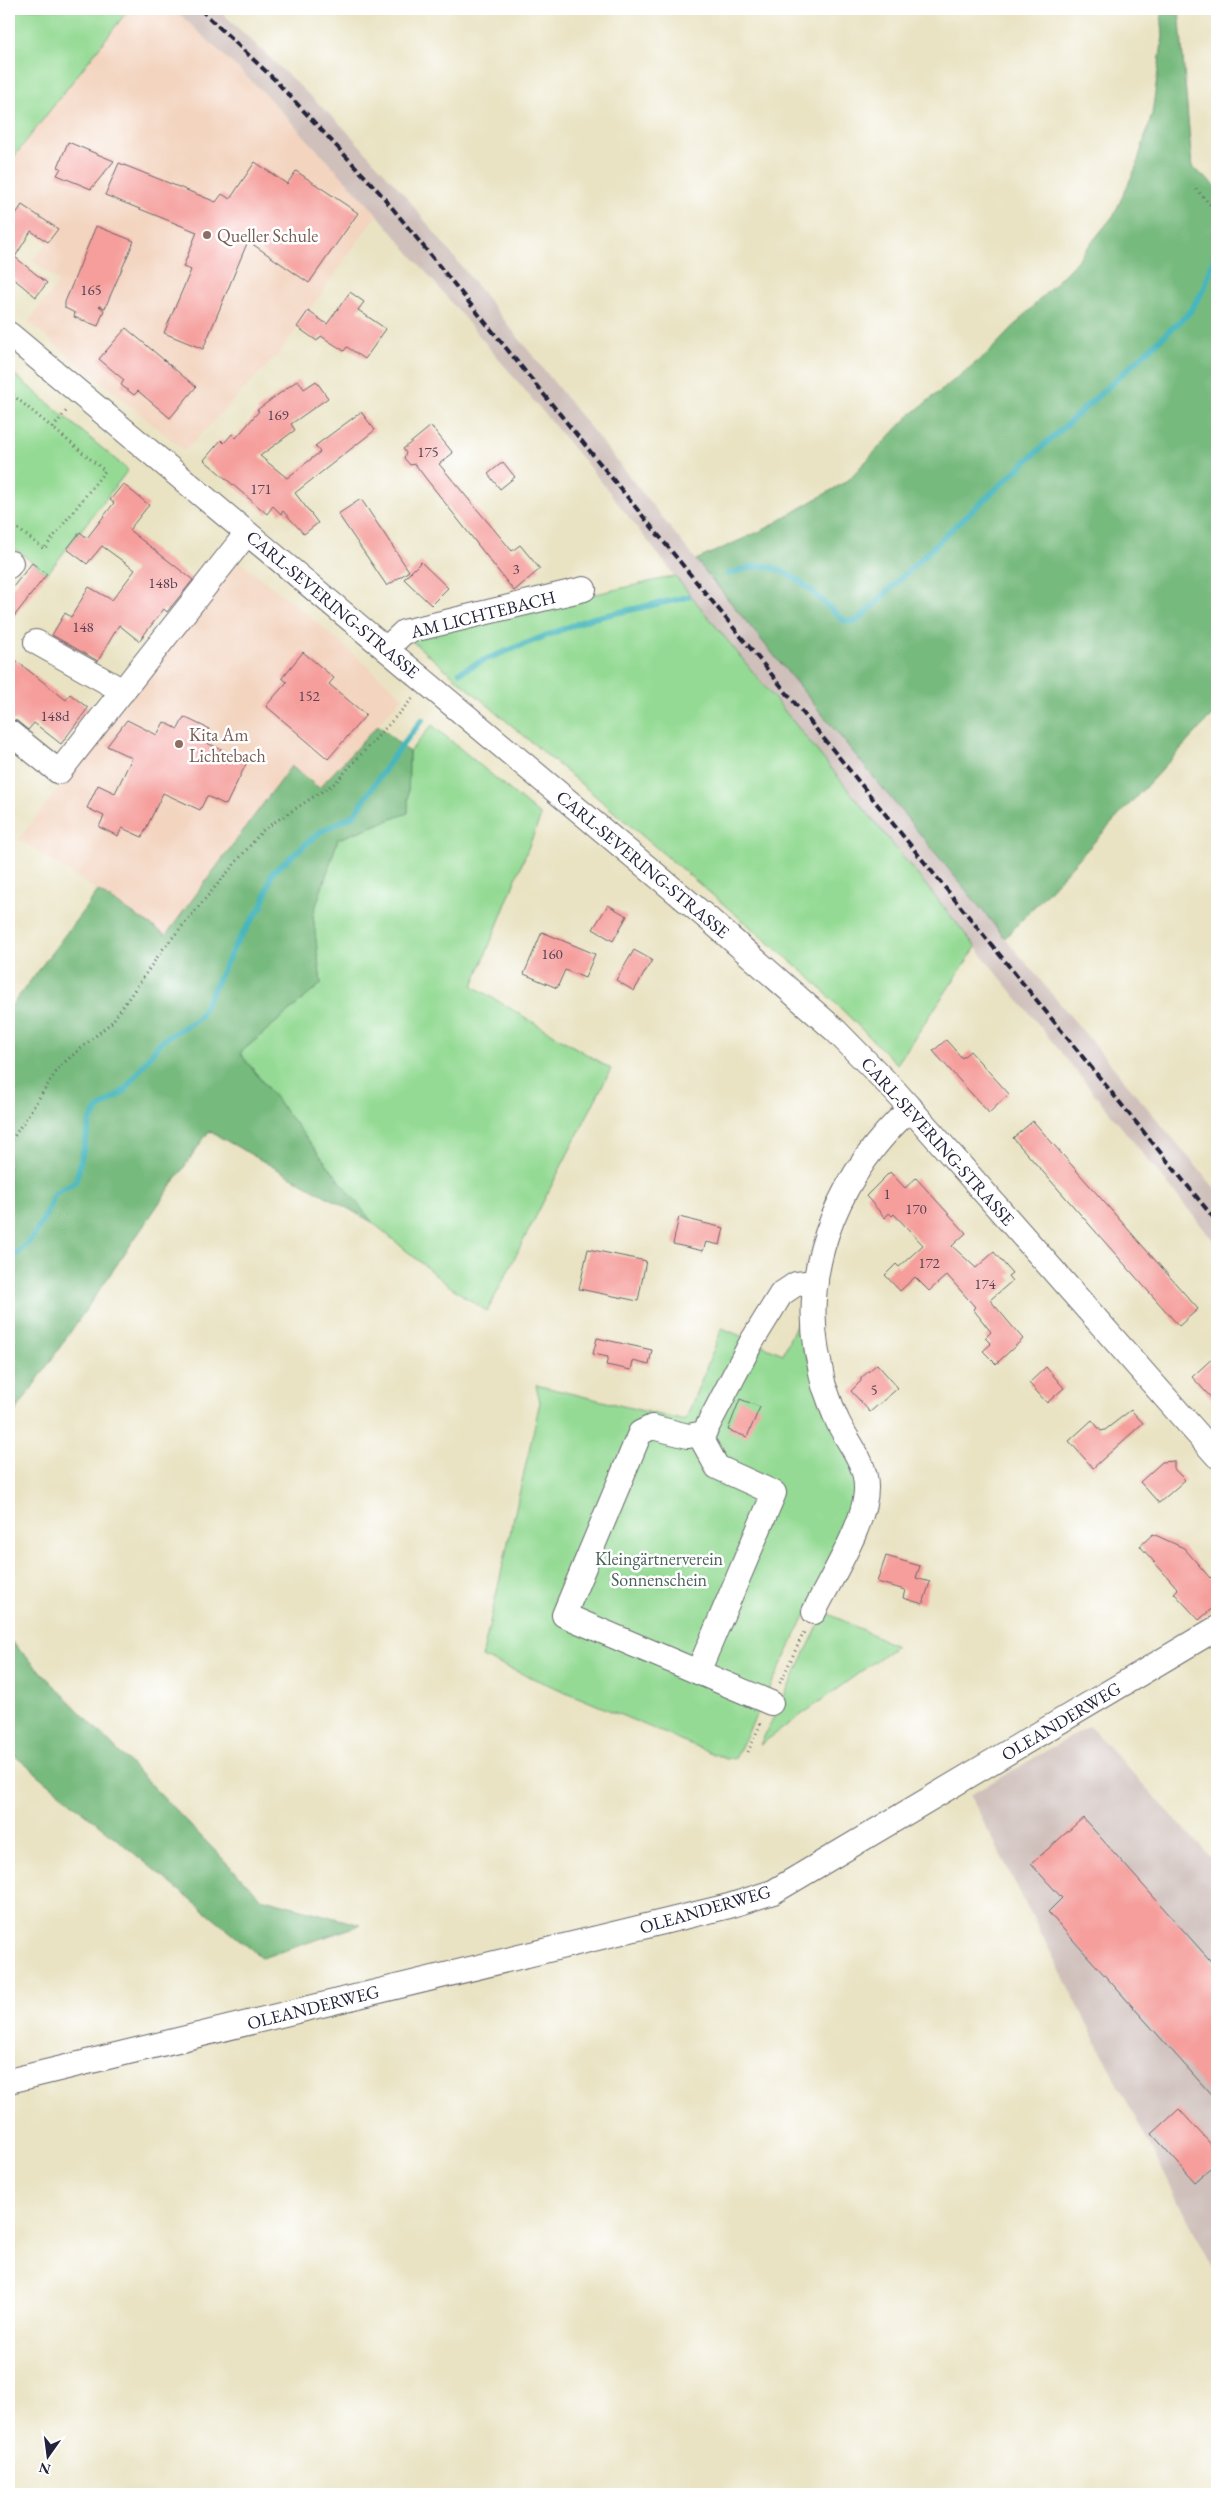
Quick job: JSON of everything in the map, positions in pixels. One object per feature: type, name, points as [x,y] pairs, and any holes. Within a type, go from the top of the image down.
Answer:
[{"type":"street","name":"CARL-SEVERING-STRASSE","points":[[9,334],[795,993],[863,1058],[911,1108],[1217,1456]]},
{"type":"street","points":[[9,732],[60,772],[247,533]]},
{"type":"street","name":"AM LICHTEBACH","points":[[386,649],[404,632],[584,590]]},
{"type":"street","points":[[36,642],[123,692]]},
{"type":"street","points":[[814,1612],[863,1512],[866,1485],[864,1468],[837,1420],[823,1382],[814,1321],[816,1282],[826,1236],[845,1190],[876,1143],[911,1108]]},
{"type":"street","points":[[771,1703],[564,1615],[640,1433],[652,1427],[688,1436],[704,1433],[752,1341],[781,1294],[796,1284],[816,1282]]},
{"type":"street","points":[[698,1672],[774,1493],[717,1467],[699,1434]]},
{"type":"street","name":"OLEANDERWEG","points":[[9,2080],[729,1906],[773,1892],[1217,1628]]},
{"type":"path","points":[[1196,188],[1217,212]]},
{"type":"path","points":[[9,392],[105,471],[44,549],[9,522]]},
{"type":"path","points":[[9,1144],[60,1066],[112,1022],[163,949],[264,829],[335,783],[427,683]]},
{"type":"shaded area","name":"Queller Schule","points":[[129,9],[174,9],[264,93],[377,214],[280,352],[185,451],[28,322],[59,282],[33,261],[58,229],[9,196],[9,163]]},
{"type":"shaded area","points":[[174,9],[218,9],[343,127],[402,192],[696,560],[1005,938],[1217,1191],[1217,1245],[675,576],[595,474],[377,214],[264,93]]},
{"type":"shaded area","name":"Kita Am Lichtebach","points":[[237,560],[307,614],[403,697],[319,788],[291,766],[165,936],[19,839]]},
{"type":"shaded area","points":[[1089,1726],[1217,1864],[1217,2277],[970,1795]]},
{"type":"green space","points":[[9,9],[129,9],[9,163]]},
{"type":"green space","points":[[1161,9],[1179,9],[1192,167],[1217,187],[1217,710],[1005,938],[696,560],[765,529],[847,481],[909,416],[988,353],[1074,264],[1114,215],[1136,167],[1152,114],[1163,36]]},
{"type":"green space","points":[[9,370],[128,470],[47,574],[9,544]]},
{"type":"green space","points":[[675,576],[976,947],[897,1064],[806,974],[407,637]]},
{"type":"green space","points":[[378,725],[409,752],[408,813],[338,839],[313,915],[321,984],[240,1053],[372,1222],[209,1131],[9,1421],[9,1009],[98,891],[166,935],[291,766],[319,788]]},
{"type":"green space","points":[[432,725],[541,816],[473,986],[611,1069],[487,1312],[445,1283],[372,1222],[240,1053],[321,984],[313,915],[338,839],[408,813],[409,752]]},
{"type":"green space","name":"Kleingärtnerverein Sonnenschein","points":[[807,1300],[858,1485],[847,1530],[736,1757],[726,1759],[482,1657],[540,1402],[536,1385],[685,1421],[722,1328],[783,1354]]},
{"type":"green space","points":[[825,1612],[896,1646],[760,1745]]},
{"type":"green space","points":[[9,1639],[261,1898],[361,1925],[262,1958],[9,1751]]},
{"type":"building","points":[[68,142],[114,161],[91,189],[57,175],[61,168],[58,167]]},
{"type":"building","points":[[255,162],[287,184],[296,171],[358,213],[309,283],[248,241],[203,349],[164,333],[191,270],[183,267],[197,232],[105,195],[119,163],[216,202],[222,194],[230,199]]},
{"type":"building","points":[[22,205],[58,229],[48,242],[31,231],[15,257],[47,283],[36,297],[9,275],[9,224]]},
{"type":"building","points":[[96,226],[134,241],[105,308],[99,306],[104,310],[98,326],[74,317],[75,313],[65,308],[65,302]]},
{"type":"building","points":[[350,292],[364,302],[358,310],[386,329],[365,359],[347,347],[344,351],[321,336],[317,341],[297,327],[308,311],[327,324]]},
{"type":"building","points":[[126,328],[196,387],[170,418],[138,391],[134,395],[121,385],[124,380],[99,359]]},
{"type":"building","points":[[298,380],[304,389],[316,381],[328,398],[291,424],[295,430],[260,456],[287,478],[320,452],[315,446],[361,412],[375,430],[295,493],[318,523],[304,534],[283,511],[281,514],[273,506],[267,514],[204,460],[221,440],[224,443],[232,434],[236,438],[259,411],[257,410]]},
{"type":"building","points":[[431,426],[453,453],[439,464],[512,551],[520,545],[540,569],[514,591],[415,464],[410,465],[404,458],[406,453],[403,449]]},
{"type":"building","points":[[503,462],[515,477],[500,489],[488,474]]},
{"type":"building","points":[[123,484],[149,505],[129,530],[193,580],[167,612],[164,609],[139,641],[119,625],[98,661],[52,635],[65,613],[71,617],[89,587],[112,600],[135,570],[102,546],[87,564],[67,549],[80,532],[87,538],[114,503],[110,500]]},
{"type":"building","points":[[361,499],[409,571],[387,586],[338,514]]},
{"type":"building","points":[[421,562],[448,588],[431,605],[404,579]]},
{"type":"building","points":[[32,563],[47,574],[9,623],[9,592]]},
{"type":"building","points":[[303,652],[334,678],[329,684],[366,715],[328,759],[266,706],[287,682],[282,678]]},
{"type":"building","points":[[9,655],[66,700],[70,694],[88,708],[61,744],[34,723],[28,730],[17,721],[9,719]]},
{"type":"building","points":[[184,717],[209,729],[203,741],[247,762],[226,805],[207,796],[200,810],[163,793],[142,837],[122,828],[118,836],[99,827],[104,816],[87,808],[98,785],[115,793],[132,758],[107,746],[127,720],[157,735],[164,722],[178,729]]},
{"type":"building","points":[[608,905],[627,916],[613,941],[593,929]]},
{"type":"building","points":[[542,932],[595,954],[585,978],[565,970],[557,988],[524,974]]},
{"type":"building","points":[[634,950],[652,960],[634,991],[616,980]]},
{"type":"building","points":[[946,1040],[962,1058],[970,1051],[1009,1094],[989,1113],[933,1051]]},
{"type":"building","points":[[1033,1121],[1198,1309],[1179,1326],[1013,1138]]},
{"type":"building","points":[[890,1172],[905,1188],[916,1178],[966,1233],[952,1246],[976,1268],[994,1252],[1012,1273],[1008,1276],[1012,1281],[990,1300],[1023,1339],[996,1364],[983,1351],[991,1344],[985,1338],[991,1332],[973,1309],[975,1307],[947,1275],[929,1291],[915,1277],[900,1291],[885,1275],[896,1264],[899,1267],[923,1245],[894,1214],[892,1216],[889,1213],[885,1218],[866,1196]]},
{"type":"building","points":[[679,1217],[724,1228],[720,1245],[706,1242],[703,1251],[673,1244]]},
{"type":"building","points":[[588,1249],[646,1261],[638,1301],[579,1289]]},
{"type":"building","points":[[597,1338],[652,1350],[649,1365],[633,1361],[631,1370],[606,1365],[608,1357],[593,1354]]},
{"type":"building","points":[[1217,1354],[1217,1404],[1192,1377]]},
{"type":"building","points":[[877,1364],[898,1388],[870,1412],[851,1391],[861,1381],[861,1378]]},
{"type":"building","points":[[1046,1367],[1064,1388],[1047,1403],[1029,1383]]},
{"type":"building","points":[[740,1399],[760,1407],[747,1437],[728,1430]]},
{"type":"building","points":[[1131,1410],[1143,1423],[1093,1468],[1069,1441],[1092,1420],[1101,1431],[1105,1430]]},
{"type":"building","points":[[1174,1461],[1174,1469],[1185,1480],[1159,1503],[1140,1482],[1162,1462]]},
{"type":"building","points":[[1153,1534],[1184,1548],[1210,1578],[1217,1572],[1217,1604],[1199,1620],[1174,1593],[1178,1589],[1140,1546]]},
{"type":"building","points":[[886,1556],[920,1566],[916,1578],[930,1582],[923,1604],[903,1598],[905,1590],[877,1582]]},
{"type":"building","points":[[1083,1818],[1217,1968],[1217,2101],[1048,1912],[1062,1898],[1031,1864]]},
{"type":"building","points":[[1179,2109],[1217,2151],[1217,2163],[1195,2182],[1152,2134]]},
{"type":"waterway","points":[[728,574],[754,566],[774,568],[796,579],[843,620],[851,622],[858,620],[952,529],[1189,313],[1204,289],[1217,248]]},
{"type":"waterway","points":[[460,672],[484,660],[589,619],[688,597]]},
{"type":"waterway","points":[[9,1260],[24,1247],[37,1231],[54,1194],[76,1181],[90,1121],[98,1109],[124,1091],[161,1041],[199,1018],[235,945],[263,904],[272,873],[320,832],[354,815],[395,754],[422,720]]},
{"type":"railway","points":[[200,9],[274,79],[380,193],[1217,1222]]},
{"type":"place","name":"Queller Schule","points":[[207,235]]},
{"type":"place","name":"Kita Am Lichtebach","points":[[179,744]]}]
